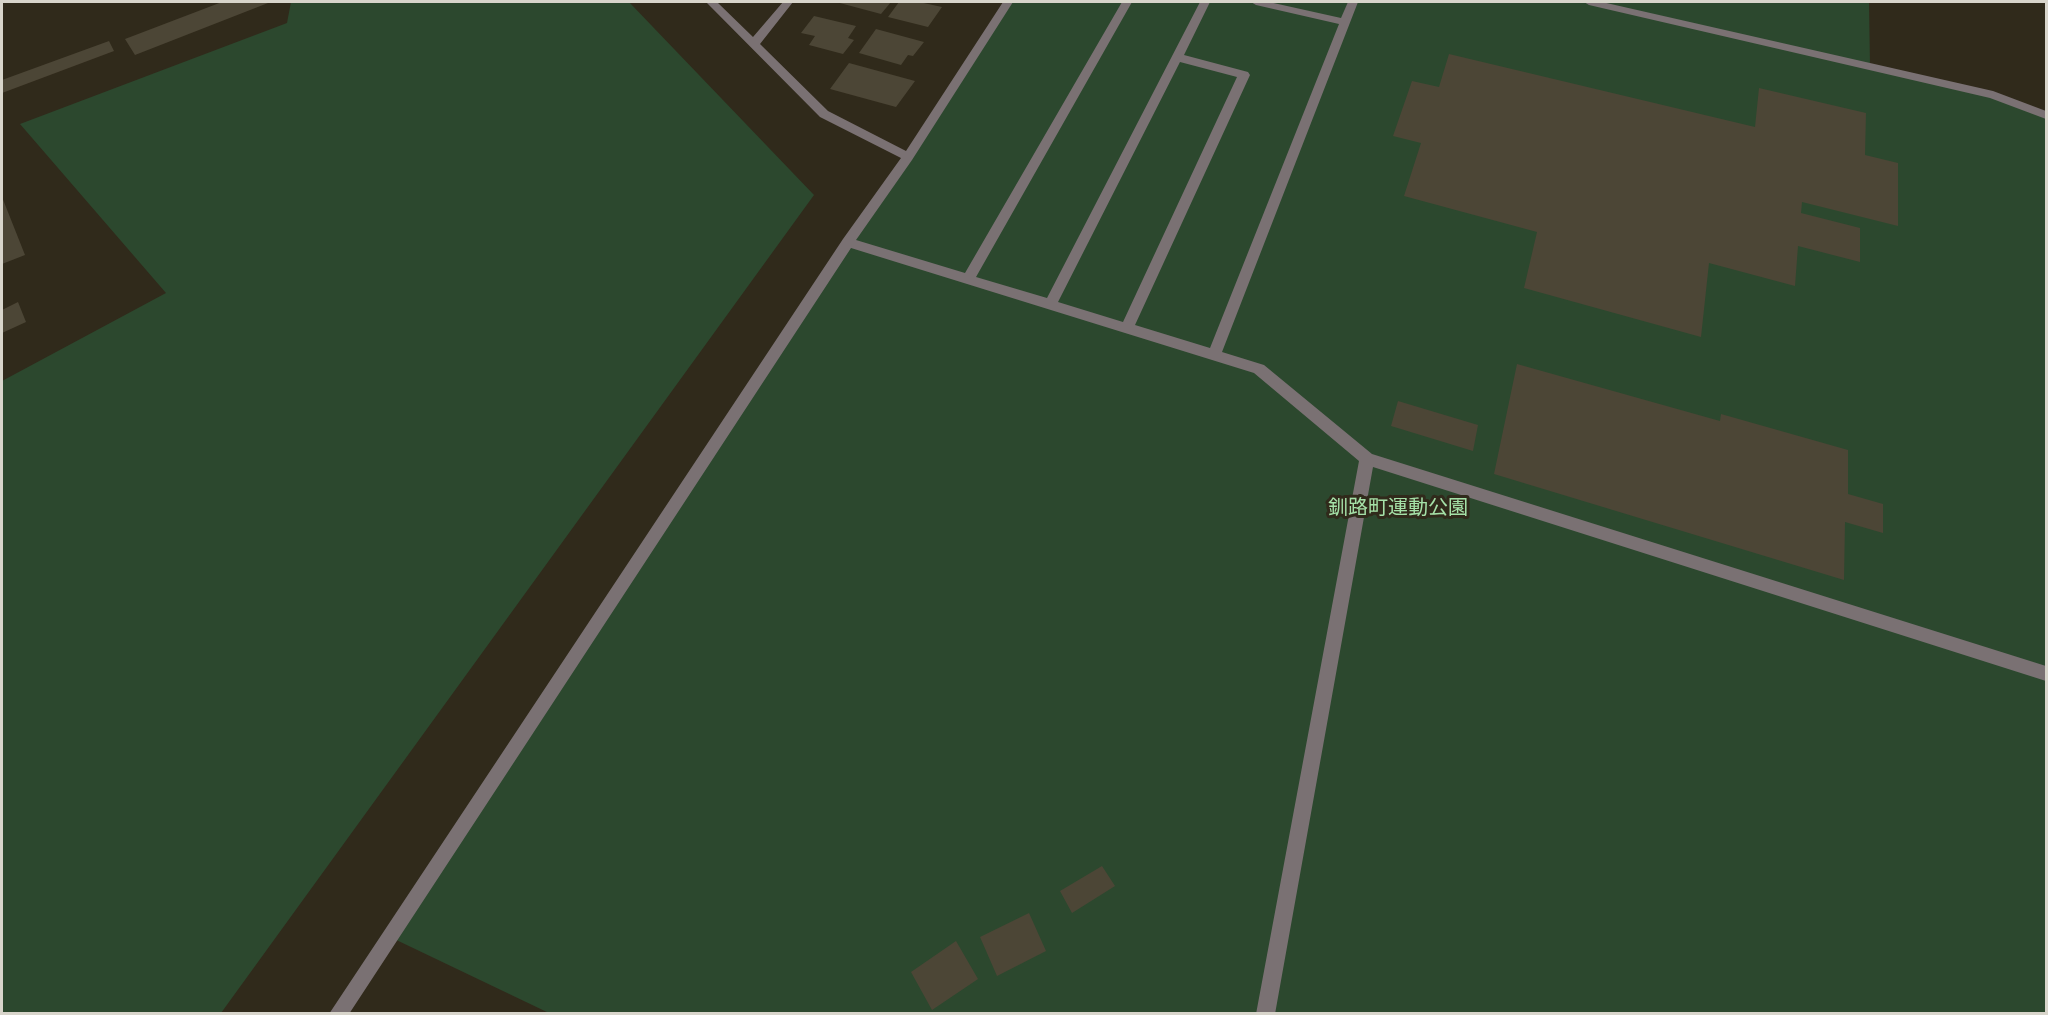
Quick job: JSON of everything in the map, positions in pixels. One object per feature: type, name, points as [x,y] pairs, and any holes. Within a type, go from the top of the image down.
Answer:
[{"type":"street","points":[[711,2],[824,114],[908,157]]},
{"type":"street","points":[[754,43],[788,2]]},
{"type":"street","points":[[338,1014],[848,242],[908,157],[1008,2]]},
{"type":"street","points":[[968,280],[1127,2]]},
{"type":"street","points":[[1050,305],[1205,2]]},
{"type":"street","points":[[1256,2],[1345,22]]},
{"type":"street","points":[[1214,356],[1353,2]]},
{"type":"street","points":[[1589,2],[1993,96],[2046,115]]},
{"type":"street","points":[[1127,328],[1244,75],[1177,57]]},
{"type":"street","points":[[848,242],[1258,369],[1367,459],[2046,674]]},
{"type":"street","points":[[1265,1014],[1367,459]]},
{"type":"green space","points":[[291,2],[629,2],[814,195],[221,1013],[2,1013],[2,381],[166,293],[20,124],[287,23]]},
{"type":"green space","name":"釧路町運動公園","points":[[1008,2],[1869,2],[1870,66],[1993,95],[2046,115],[2046,1013],[549,1013],[388,936],[908,157]]},
{"type":"building","points":[[222,2],[268,3],[135,55],[125,39]]},
{"type":"building","points":[[836,2],[891,2],[881,14]]},
{"type":"building","points":[[899,2],[919,2],[942,7],[928,27],[888,17]]},
{"type":"building","points":[[814,16],[856,26],[848,38],[854,40],[843,54],[809,45],[815,36],[801,33]]},
{"type":"building","points":[[876,29],[924,42],[913,56],[908,55],[901,65],[859,53]]},
{"type":"building","points":[[109,41],[114,51],[2,93],[2,80]]},
{"type":"building","points":[[1449,54],[1755,127],[1759,88],[1866,113],[1865,155],[1898,163],[1898,226],[1802,202],[1801,213],[1860,228],[1860,262],[1798,246],[1795,286],[1709,263],[1701,337],[1524,288],[1537,232],[1404,196],[1421,143],[1393,136],[1412,81],[1439,87]]},
{"type":"building","points":[[849,63],[915,81],[896,107],[830,89]]},
{"type":"building","points":[[2,197],[25,255],[2,264]]},
{"type":"building","points":[[18,302],[26,322],[2,333],[2,310]]},
{"type":"building","points":[[1517,364],[1720,421],[1721,414],[1848,450],[1848,494],[1883,504],[1883,533],[1845,522],[1844,580],[1494,474]]},
{"type":"building","points":[[1398,401],[1478,425],[1473,451],[1391,426]]},
{"type":"building","points":[[1102,866],[1115,886],[1072,913],[1060,891]]},
{"type":"building","points":[[1029,913],[1046,951],[997,976],[980,937]]},
{"type":"building","points":[[956,941],[978,979],[932,1010],[911,972]]}]
